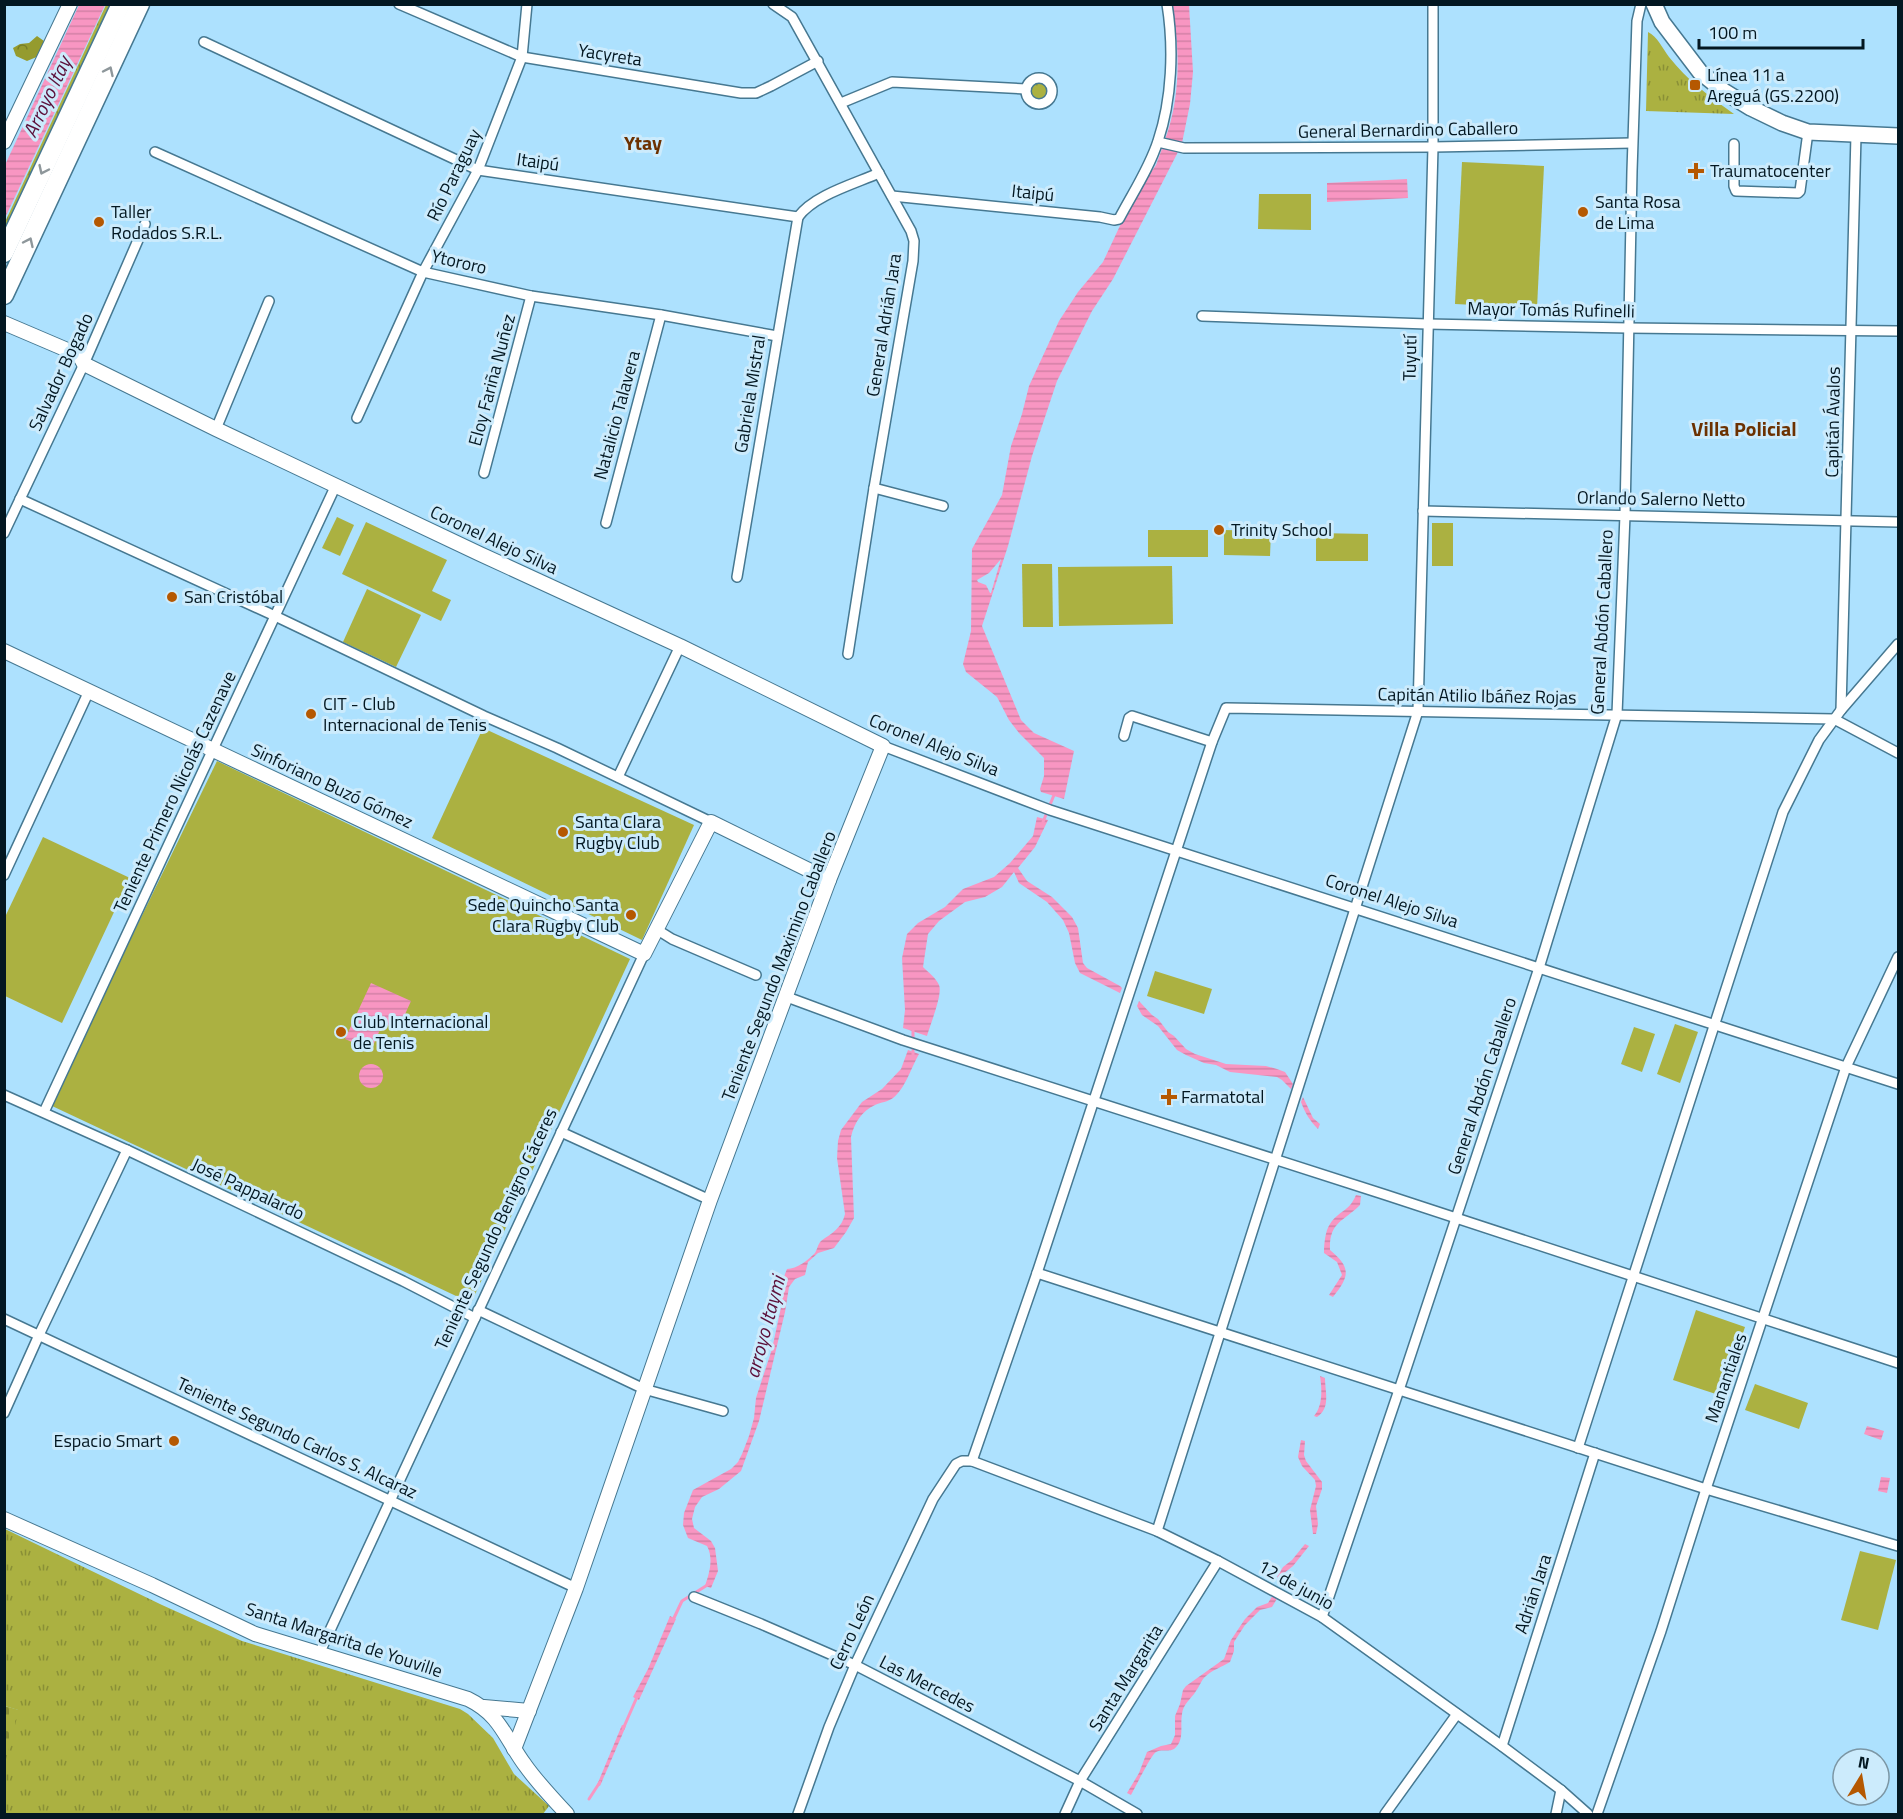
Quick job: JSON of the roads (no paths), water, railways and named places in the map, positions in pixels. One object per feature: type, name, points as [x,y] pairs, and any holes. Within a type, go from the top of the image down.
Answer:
[{"type":"highway","points":[[4,253],[121,4]]},
{"type":"highway","points":[[4,295],[140,4]]},
{"type":"main road","points":[[4,142],[70,4]]},
{"type":"main road","points":[[1654,4],[1662,22],[1700,72],[1725,92],[1751,108],[1808,132],[1899,136]]},
{"type":"main road","name":"Coronel Alejo Silva","points":[[4,323],[79,355],[84,364],[216,429],[680,646],[883,746]]},
{"type":"main road","name":"Sinforiano Buzó Gómez","points":[[4,651],[644,954]]},
{"type":"main road","name":"Teniente Segundo Maximino Caballero","points":[[514,1749],[576,1588],[710,1200],[787,997],[828,880],[883,746]]},
{"type":"main road","points":[[711,822],[828,880]]},
{"type":"main road","name":"Teniente Segundo Benigno Cáceres","points":[[644,954],[711,822]]},
{"type":"main road","name":"Santa Margarita de Youville","points":[[4,1519],[255,1634],[468,1699],[484,1707],[501,1725],[514,1749],[562,1813]]},
{"type":"main road","points":[[484,1707],[529,1711]]},
{"type":"street","name":"Río Paraguay","points":[[357,418],[423,272],[478,170],[522,57],[527,4]]},
{"type":"street","name":"General Adrián Jara","points":[[773,4],[792,17],[911,231],[914,242],[848,654]]},
{"type":"street","points":[[790,4],[792,17]]},
{"type":"street","points":[[1159,143],[1165,116],[1171,52],[1167,4]]},
{"type":"street","name":"Tuyutí","points":[[1157,1531],[1418,711],[1433,147],[1433,4]]},
{"type":"street","name":"General Abdón Caballero","points":[[1322,1617],[1400,1390],[1539,968],[1617,714],[1625,514],[1632,143],[1637,21],[1641,4]]},
{"type":"street","name":"Yacyreta","points":[[405,6],[522,57],[741,93],[756,93],[818,61]]},
{"type":"street","name":"Itaipú","points":[[204,42],[478,170],[798,217]]},
{"type":"street","points":[[841,103],[892,82],[1026,89]]},
{"type":"street","points":[[1734,144],[1734,186],[1736,190],[1798,193],[1808,132]]},
{"type":"street","name":"Capitán Ávalos","points":[[1841,710],[1856,135]]},
{"type":"street","name":"General Bernardino Caballero","points":[[1159,143],[1185,148],[1632,143]]},
{"type":"street","name":"Itaipú","points":[[891,196],[1114,220],[1119,219],[1159,143]]},
{"type":"street","name":"Ytororo","points":[[155,152],[423,272],[531,296],[661,315],[777,336]]},
{"type":"street","points":[[798,217],[803,210],[818,199],[879,173]]},
{"type":"street","name":"Gabriela Mistral","points":[[737,577],[798,217]]},
{"type":"street","name":"Salvador Bogado","points":[[4,533],[84,364],[145,224]]},
{"type":"street","name":"Eloy Fariña Nuñez","points":[[484,473],[531,296]]},
{"type":"street","points":[[216,429],[269,301]]},
{"type":"street","name":"Natalicio Talavera","points":[[606,523],[661,315]]},
{"type":"street","name":"Mayor Tomás Rufinelli","points":[[1202,316],[1427,324],[1899,330]]},
{"type":"street","name":"Teniente Primero Nicolás Cazenave","points":[[44,1112],[336,485]]},
{"type":"street","points":[[874,488],[943,506]]},
{"type":"street","points":[[20,499],[275,616],[711,822]]},
{"type":"street","name":"Orlando Salerno Netto","points":[[1423,511],[1899,522]]},
{"type":"street","points":[[1578,1448],[1783,812],[1819,740],[1841,710],[1899,644]]},
{"type":"street","points":[[618,777],[680,646]]},
{"type":"street","points":[[4,875],[89,691]]},
{"type":"street","name":"Capitán Atilio Ibáñez Rojas","points":[[1212,742],[1226,708],[1834,719]]},
{"type":"street","points":[[972,1461],[1037,1273],[1212,742],[1132,716],[1129,718],[1124,736]]},
{"type":"street","points":[[1834,719],[1899,753]]},
{"type":"street","name":"Coronel Alejo Silva","points":[[883,746],[1050,810],[1899,1084]]},
{"type":"street","points":[[656,929],[672,939],[756,975]]},
{"type":"street","name":"Teniente Segundo Benigno Cáceres","points":[[319,1654],[644,954]]},
{"type":"street","name":"Manantiales","points":[[1597,1815],[1661,1631],[1846,1067],[1899,957]]},
{"type":"street","points":[[787,997],[927,1048],[1276,1159],[1899,1363]]},
{"type":"street","name":"José Pappalardo","points":[[4,1095],[127,1150],[403,1281],[644,1389],[723,1411]]},
{"type":"street","points":[[561,1132],[710,1200]]},
{"type":"street","points":[[4,1413],[127,1150]]},
{"type":"street","points":[[1037,1273],[1706,1489],[1899,1546]]},
{"type":"street","name":"Teniente Segundo Carlos S. Alcaraz","points":[[4,1318],[576,1588]]},
{"type":"street","name":"Adrián Jara","points":[[1502,1746],[1595,1453]]},
{"type":"street","name":"Cerro León","points":[[798,1815],[829,1727],[855,1665],[933,1499],[956,1464],[972,1461]]},
{"type":"street","name":"12 de junio","points":[[972,1461],[1157,1531],[1322,1617],[1502,1746],[1561,1790],[1588,1815]]},
{"type":"street","name":"Santa Margarita","points":[[1065,1815],[1080,1781],[1218,1561]]},
{"type":"street","name":"Las Mercedes","points":[[694,1597],[855,1665],[1080,1781],[1137,1815]]},
{"type":"street","points":[[1385,1815],[1457,1713]]},
{"type":"street","points":[[1556,1815],[1561,1790]]},
{"type":"water","name":"Arroyo Itay","points":[[79,5],[105,5],[5,218],[5,165]]},
{"type":"water","points":[[1172,5],[1189,5],[1193,72],[1190,104],[1182,143],[1165,140],[1174,107],[1178,56]]},
{"type":"water","points":[[1163,146],[1179,150],[1113,279],[1092,311],[1057,381],[1032,456],[1008,546],[982,626],[1021,720],[1034,733],[1074,751],[1064,799],[1041,792],[1044,758],[1019,733],[997,697],[966,672],[963,664],[971,631],[972,549],[1002,495],[1011,446],[1029,386],[1059,321],[1078,292],[1103,262],[1132,200],[1156,165]],"holes":[[[1001,559],[991,593],[986,585],[977,580],[989,573]]]},
{"type":"water","points":[[1407,179],[1408,198],[1327,202],[1327,183]]},
{"type":"water","points":[[1037,817],[1048,820],[1035,847],[1018,868],[1027,881],[1052,897],[1072,917],[1078,928],[1083,963],[1087,968],[1120,986],[1122,988],[1120,993],[1080,973],[1063,920],[1047,902],[1019,883],[1014,872],[1002,887],[985,897],[965,902],[939,921],[928,934],[923,967],[939,985],[938,1002],[927,1036],[903,1028],[905,1010],[902,958],[907,934],[918,923],[945,907],[963,889],[994,877],[1010,863],[1033,836]]},
{"type":"water","points":[[371,983],[411,1001],[398,1030],[383,1023],[371,1050],[345,1039]]},
{"type":"water","points":[[1139,1001],[1186,1049],[1226,1064],[1266,1066],[1285,1072],[1293,1084],[1291,1089],[1277,1077],[1230,1072],[1177,1050],[1158,1026],[1142,1015],[1137,1006]]},
{"type":"water","points":[[908,1050],[919,1054],[901,1089],[891,1099],[866,1111],[856,1122],[852,1132],[854,1218],[834,1248],[818,1253],[808,1262],[805,1275],[795,1279],[789,1287],[759,1421],[741,1471],[719,1489],[702,1497],[695,1507],[692,1519],[694,1528],[711,1541],[715,1548],[718,1571],[711,1588],[705,1586],[710,1566],[709,1551],[707,1546],[688,1538],[683,1525],[684,1513],[693,1490],[731,1469],[742,1454],[754,1418],[756,1398],[772,1349],[782,1303],[780,1293],[787,1269],[798,1266],[812,1256],[821,1241],[836,1230],[844,1219],[837,1158],[841,1130],[862,1102],[882,1089],[901,1069]]},
{"type":"water","points":[[371,1064],[380,1067],[383,1076],[380,1085],[371,1088],[362,1085],[359,1076],[362,1067]]},
{"type":"water","points":[[1303,1097],[1313,1118],[1320,1124],[1318,1129],[1304,1110],[1301,1102]]},
{"type":"water","points":[[1356,1195],[1361,1196],[1360,1205],[1338,1223],[1330,1241],[1330,1250],[1342,1262],[1346,1273],[1333,1297],[1329,1295],[1342,1275],[1337,1262],[1324,1253],[1326,1234],[1333,1220],[1350,1205]]},
{"type":"water","points":[[1320,1376],[1325,1378],[1326,1404],[1317,1417],[1314,1416],[1320,1402]]},
{"type":"water","points":[[1867,1426],[1884,1431],[1881,1440],[1864,1434]]},
{"type":"water","points":[[1301,1440],[1305,1441],[1306,1461],[1322,1482],[1316,1506],[1318,1524],[1316,1534],[1313,1534],[1310,1510],[1316,1486],[1315,1480],[1302,1466],[1298,1457]]},
{"type":"water","points":[[1881,1477],[1890,1478],[1887,1493],[1878,1491]]},
{"type":"water","points":[[1305,1544],[1309,1546],[1293,1566],[1283,1574],[1282,1580],[1277,1577],[1283,1567]]},
{"type":"water","points":[[1273,1595],[1278,1597],[1272,1607],[1260,1610],[1245,1625],[1234,1642],[1230,1662],[1204,1678],[1186,1704],[1182,1714],[1180,1739],[1177,1746],[1172,1750],[1156,1752],[1131,1795],[1127,1793],[1139,1773],[1147,1752],[1171,1744],[1175,1735],[1175,1716],[1183,1690],[1224,1659],[1231,1640],[1245,1619],[1257,1607],[1268,1603]]},
{"type":"water","points":[[670,1616],[676,1619],[639,1700],[633,1697],[648,1669]]},
{"type":"water","points":[[622,1725],[626,1726],[600,1786],[597,1785]]},
{"type":"waterway","name":"arroyo Itaymi","points":[[1043,822],[1054,795]]},
{"type":"waterway","name":"arroyo Itaymi","points":[[913,1029],[913,1055]]},
{"type":"waterway","name":"arroyo Itaymi","points":[[673,1620],[682,1601],[709,1584]]},
{"type":"waterway","name":"arroyo Itaymi","points":[[623,1729],[637,1697]]},
{"type":"waterway","name":"arroyo Itaymi","points":[[589,1799],[600,1782]]},
{"type":"place","name":"Línea 11 a Areguá (GS.2200)","points":[[1695,85]]},
{"type":"place","name":"Traumatocenter","points":[[1696,171]]},
{"type":"place","name":"Santa Rosa de Lima","points":[[1583,212]]},
{"type":"place","name":"Taller Rodados S.R.L.","points":[[99,222]]},
{"type":"place","name":"Trinity School","points":[[1219,530]]},
{"type":"place","name":"San Cristóbal","points":[[172,597]]},
{"type":"place","name":"CIT - Club Internacional de Tenis","points":[[311,714]]},
{"type":"place","name":"Santa Clara Rugby Club","points":[[563,832]]},
{"type":"place","name":"Sede Quincho Santa Clara Rugby Club","points":[[631,915]]},
{"type":"place","name":"Club Internacional de Tenis","points":[[341,1032]]},
{"type":"place","name":"Farmatotal","points":[[1169,1097]]},
{"type":"place","name":"Espacio Smart","points":[[174,1441]]},
{"type":"district","name":"Ytay","points":[[643,143]]},
{"type":"district","name":"Villa Policial","points":[[1744,429]]}]
